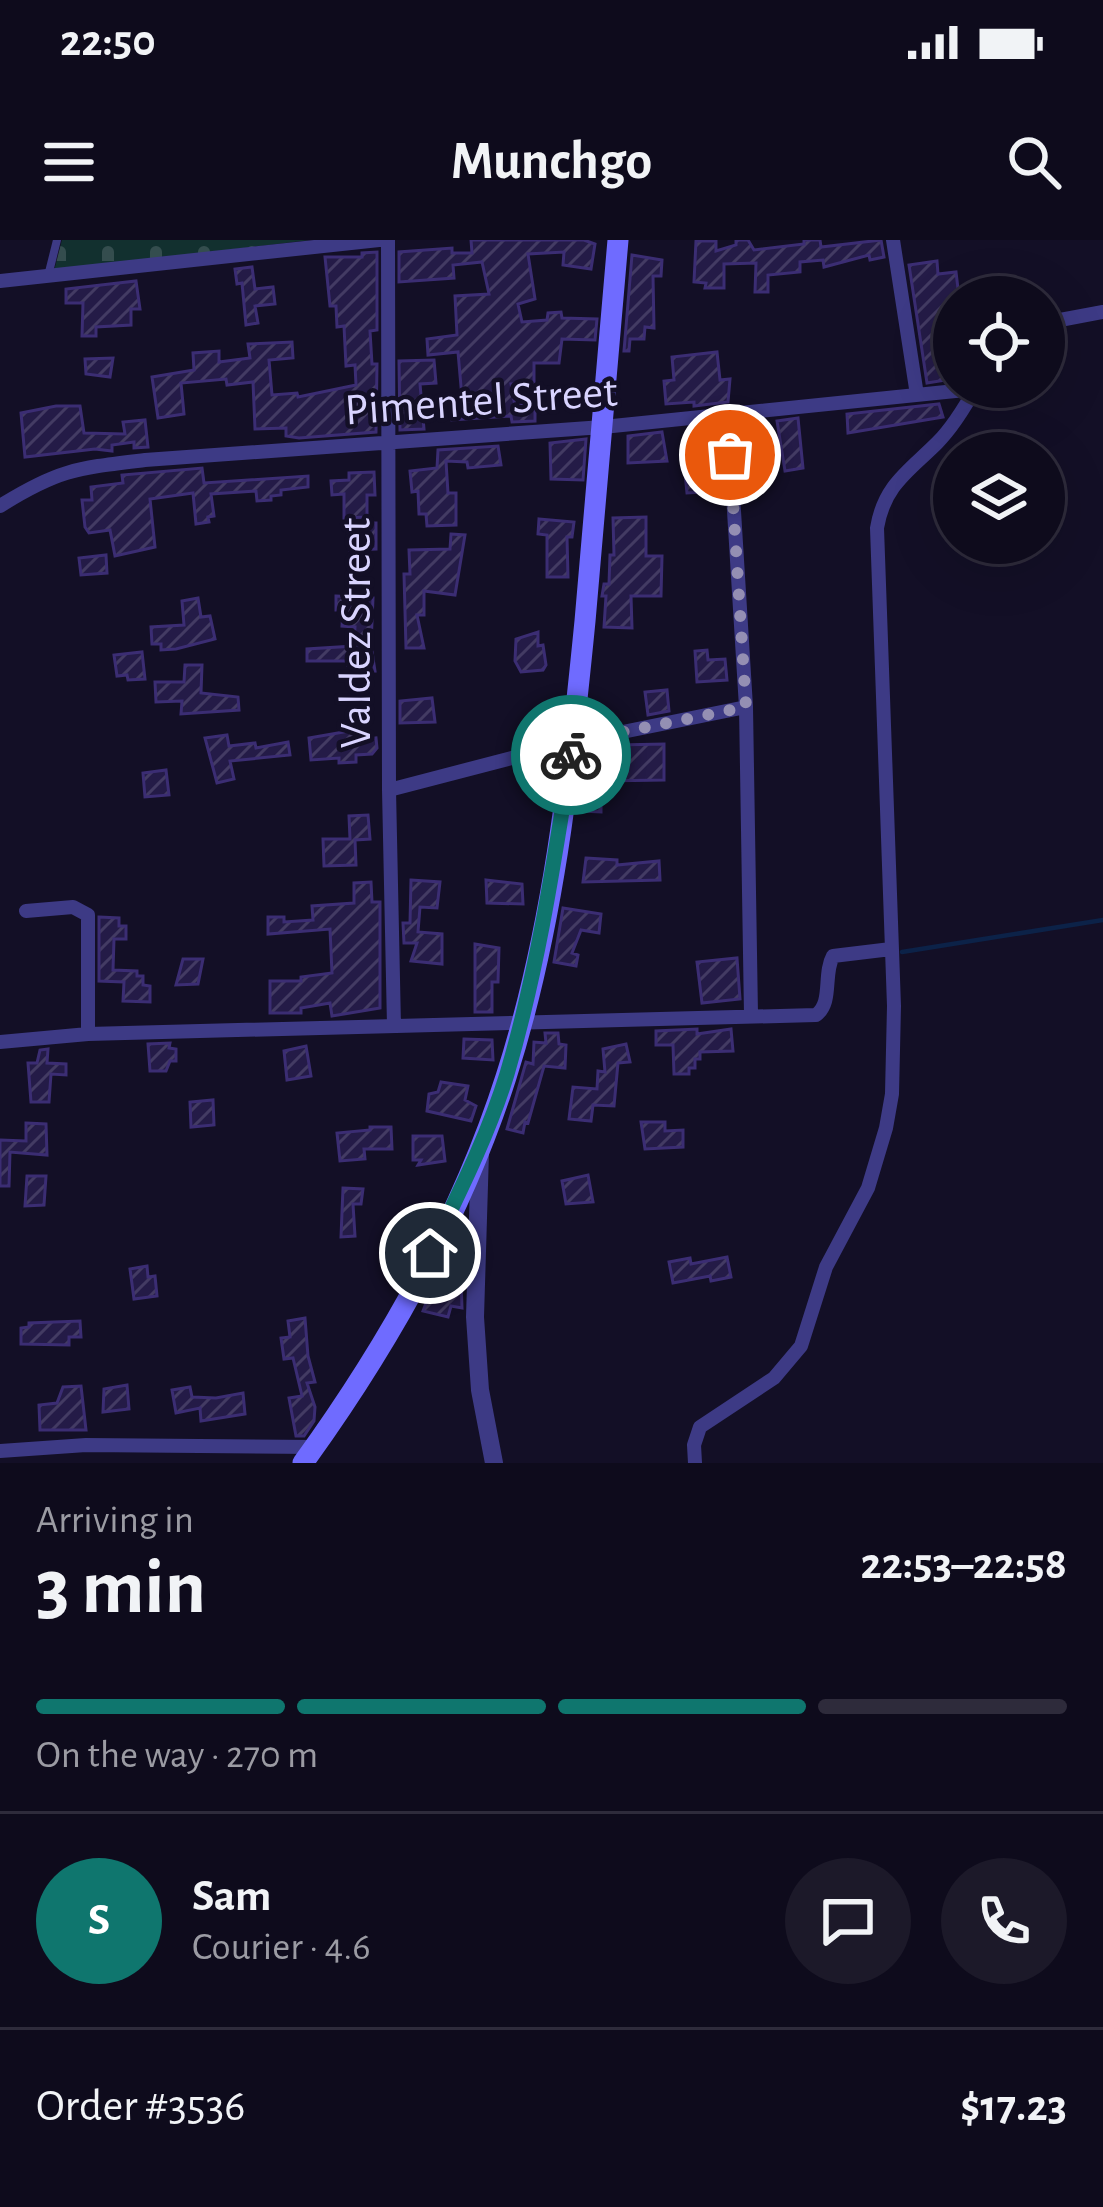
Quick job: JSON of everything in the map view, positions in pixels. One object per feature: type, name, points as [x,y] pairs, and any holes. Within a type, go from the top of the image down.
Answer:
[{"type":"main road","points":[[309,1455],[366,1371],[410,1293],[480,1147],[520,1024],[545,920],[573,742],[618,240]]},
{"type":"street","points":[[0,281],[384,240]]},
{"type":"street","name":"Valdez Street","points":[[384,240],[391,442],[389,790],[394,1026]]},
{"type":"street","points":[[893,240],[917,394]]},
{"type":"street","points":[[1065,319],[1103,312]]},
{"type":"street","name":"Pimentel Street","points":[[0,506],[38,481],[70,470],[603,427],[933,392]]},
{"type":"street","points":[[695,1463],[700,1427],[774,1378],[801,1346],[826,1267],[868,1188],[892,1094],[880,510],[896,479],[947,432],[963,408]]},
{"type":"street","points":[[728,413],[746,707],[751,1014]]},
{"type":"street","points":[[389,790],[573,742],[746,707]]},
{"type":"street","points":[[26,911],[73,907],[88,915],[88,1034]]},
{"type":"street","points":[[0,1042],[88,1034],[819,1015],[825,1006],[832,956],[891,949]]},
{"type":"street","points":[[480,1147],[475,1317],[480,1390],[494,1463]]},
{"type":"street","points":[[0,1451],[86,1445],[309,1455]]},
{"type":"lane","points":[[47,277],[56,240]]},
{"type":"green space","points":[[62,240],[310,240],[54,271]]},
{"type":"building","points":[[471,240],[584,240],[595,244],[591,269],[563,265],[564,252],[528,254],[535,299],[518,304],[522,322],[547,320],[548,313],[561,312],[562,318],[597,319],[595,340],[562,339],[559,363],[534,363],[534,383],[511,384],[515,406],[535,403],[535,421],[512,422],[511,416],[452,420],[450,399],[462,398],[458,352],[428,355],[427,339],[457,335],[455,296],[489,294],[482,262],[453,265],[454,278],[399,282],[399,252],[452,248],[452,253],[472,253]]},
{"type":"building","points":[[736,240],[748,240],[754,250],[804,244],[804,240],[820,240],[821,247],[881,240],[884,257],[870,260],[869,255],[824,267],[823,260],[800,262],[800,272],[768,275],[768,292],[755,292],[756,263],[724,264],[724,288],[705,288],[706,283],[694,282],[696,241],[716,241],[716,251],[736,245]]},
{"type":"building","points":[[377,252],[377,330],[370,331],[372,364],[377,364],[376,432],[299,438],[286,436],[286,428],[255,429],[253,382],[227,385],[226,379],[181,383],[184,414],[158,418],[152,377],[194,370],[193,353],[219,351],[219,362],[250,358],[248,344],[292,342],[293,358],[269,360],[272,395],[297,393],[298,397],[356,385],[355,365],[346,366],[344,326],[337,327],[336,306],[330,306],[325,257]]},
{"type":"building","points":[[632,255],[662,260],[661,276],[653,276],[654,328],[645,327],[644,339],[630,339],[629,351],[624,351]]},
{"type":"building","points":[[937,261],[938,274],[956,272],[956,276],[933,276],[933,382],[927,383],[909,265]]},
{"type":"building","points":[[252,267],[255,289],[273,287],[275,304],[255,306],[258,323],[246,325],[242,283],[237,284],[235,269]]},
{"type":"building","points":[[136,281],[140,309],[131,309],[131,325],[96,327],[96,336],[82,336],[83,303],[66,303],[66,289]]},
{"type":"building","points":[[717,352],[720,380],[730,379],[728,402],[666,404],[664,381],[674,380],[672,357]]},
{"type":"building","points":[[113,358],[110,377],[86,374],[85,359]]},
{"type":"building","points":[[434,360],[436,383],[420,384],[424,429],[400,430],[399,361]]},
{"type":"building","points":[[933,405],[943,417],[848,433],[847,414]]},
{"type":"building","points":[[80,406],[84,433],[125,434],[123,422],[145,420],[148,447],[134,448],[134,442],[112,445],[112,451],[25,457],[21,413]]},
{"type":"building","points":[[798,418],[803,468],[785,471],[777,421]]},
{"type":"building","points":[[716,429],[720,466],[702,468],[703,492],[687,493],[683,454],[690,454],[687,432]]},
{"type":"building","points":[[662,432],[667,461],[628,463],[628,436]]},
{"type":"building","points":[[586,439],[583,480],[551,479],[550,443]]},
{"type":"building","points":[[498,446],[501,465],[468,468],[467,462],[446,461],[448,493],[456,493],[456,525],[427,526],[426,514],[419,514],[418,491],[412,492],[410,471],[437,468],[438,450]]},
{"type":"building","points":[[202,468],[204,483],[308,476],[308,487],[281,490],[271,500],[257,501],[256,491],[211,494],[214,516],[196,524],[193,493],[150,499],[155,547],[115,556],[110,530],[89,533],[85,527],[82,500],[92,500],[91,487],[123,483],[122,475]]},
{"type":"building","points":[[374,472],[375,495],[367,495],[367,517],[344,518],[344,494],[332,495],[331,481],[349,480],[349,473]]},
{"type":"building","points":[[646,517],[646,556],[662,556],[661,596],[631,596],[632,628],[604,627],[606,596],[602,596],[604,584],[609,584],[610,555],[614,555],[613,518]]},
{"type":"building","points":[[539,519],[574,522],[572,537],[567,537],[568,577],[547,577],[547,535],[538,534]]},
{"type":"building","points":[[359,523],[376,523],[376,549],[350,550],[349,539],[359,539]]},
{"type":"building","points":[[451,534],[465,535],[455,595],[424,591],[424,615],[417,615],[424,648],[406,648],[404,574],[410,574],[409,550],[450,549]]},
{"type":"building","points":[[106,555],[107,573],[81,575],[79,558]]},
{"type":"building","points":[[336,596],[373,598],[375,671],[354,672],[354,664],[348,661],[307,661],[307,649],[354,646],[355,627],[342,626],[343,610],[336,610]]},
{"type":"building","points":[[198,598],[201,617],[210,616],[215,639],[176,649],[161,650],[161,644],[152,644],[151,627],[184,625],[182,601]]},
{"type":"building","points":[[538,632],[546,665],[543,670],[521,672],[515,661],[516,639]]},
{"type":"building","points":[[707,650],[708,660],[725,659],[727,680],[697,682],[695,651]]},
{"type":"building","points":[[142,652],[145,679],[117,676],[114,655]]},
{"type":"building","points":[[185,665],[202,665],[201,693],[238,697],[239,710],[181,714],[182,701],[156,702],[155,682],[184,682]]},
{"type":"building","points":[[667,690],[669,711],[648,715],[645,692]]},
{"type":"building","points":[[432,698],[435,722],[400,723],[400,701]]},
{"type":"building","points":[[355,730],[356,740],[376,738],[372,754],[356,755],[356,762],[311,760],[309,738]]},
{"type":"building","points":[[227,735],[229,746],[255,743],[256,748],[288,742],[290,755],[230,761],[234,779],[217,783],[205,738]]},
{"type":"building","points":[[664,744],[664,780],[601,781],[601,812],[581,811],[586,751]]},
{"type":"building","points":[[166,770],[169,795],[145,797],[143,773]]},
{"type":"building","points":[[368,815],[370,839],[355,840],[356,865],[324,866],[323,839],[350,839],[349,816]]},
{"type":"building","points":[[586,858],[617,860],[617,865],[659,861],[660,880],[583,882]]},
{"type":"building","points":[[411,880],[440,882],[437,908],[420,907],[418,932],[442,934],[442,964],[411,961],[417,943],[404,943],[403,923],[410,923]]},
{"type":"building","points":[[486,880],[522,884],[523,904],[487,903]]},
{"type":"building","points":[[371,882],[372,902],[380,902],[380,1008],[332,1016],[330,1003],[301,1008],[301,1013],[270,1013],[270,981],[301,981],[301,977],[332,973],[330,929],[268,934],[268,917],[284,917],[284,922],[313,920],[312,906],[354,903],[354,883]]},
{"type":"building","points":[[563,908],[601,914],[599,933],[581,930],[572,953],[578,955],[576,966],[554,962]]},
{"type":"building","points":[[99,917],[119,918],[119,926],[126,926],[126,939],[114,939],[113,970],[137,971],[137,976],[143,976],[143,985],[150,986],[150,1002],[123,1001],[124,982],[99,981]]},
{"type":"building","points":[[475,944],[499,948],[492,1012],[475,1012]]},
{"type":"building","points":[[737,958],[740,999],[702,1003],[697,962]]},
{"type":"building","points":[[183,959],[203,959],[198,984],[176,985]]},
{"type":"building","points":[[697,1029],[697,1034],[731,1029],[733,1051],[700,1052],[689,1074],[674,1074],[673,1045],[656,1045],[656,1031]]},
{"type":"building","points":[[545,1033],[558,1033],[559,1044],[566,1045],[565,1068],[544,1066],[523,1133],[507,1129],[526,1062],[533,1064],[534,1042],[546,1043]]},
{"type":"building","points":[[464,1039],[492,1040],[493,1060],[463,1058]]},
{"type":"building","points":[[170,1043],[169,1048],[176,1049],[176,1061],[170,1061],[166,1071],[150,1071],[148,1044]]},
{"type":"building","points":[[626,1044],[630,1062],[618,1063],[614,1106],[593,1105],[591,1121],[569,1119],[573,1087],[597,1089],[598,1071],[605,1072],[603,1049]]},
{"type":"building","points":[[306,1046],[311,1076],[287,1080],[284,1051]]},
{"type":"building","points":[[48,1049],[47,1063],[66,1064],[66,1075],[51,1074],[49,1102],[31,1102],[28,1063],[37,1063],[40,1050]]},
{"type":"building","points":[[441,1082],[468,1086],[465,1100],[476,1106],[471,1121],[427,1111],[429,1094],[438,1092]]},
{"type":"building","points":[[213,1100],[214,1125],[191,1127],[190,1102]]},
{"type":"building","points":[[641,1122],[665,1122],[665,1131],[683,1130],[683,1147],[645,1149]]},
{"type":"building","points":[[26,1123],[46,1124],[47,1155],[10,1152],[9,1186],[0,1186],[0,1140],[26,1141]]},
{"type":"building","points":[[391,1127],[392,1149],[364,1149],[365,1159],[340,1161],[337,1133]]},
{"type":"building","points":[[413,1136],[442,1136],[445,1161],[418,1165],[421,1160],[413,1160]]},
{"type":"building","points":[[588,1175],[593,1202],[566,1204],[562,1181]]},
{"type":"building","points":[[27,1176],[46,1176],[44,1205],[25,1206]]},
{"type":"building","points":[[343,1188],[363,1189],[361,1204],[353,1204],[355,1236],[341,1237]]},
{"type":"building","points":[[727,1257],[731,1277],[673,1283],[669,1262],[690,1258],[691,1264]]},
{"type":"building","points":[[147,1266],[148,1277],[155,1276],[157,1296],[134,1299],[130,1269]]},
{"type":"building","points":[[445,1276],[461,1279],[462,1308],[451,1306],[448,1317],[423,1311],[434,1282],[443,1283]]},
{"type":"building","points":[[305,1318],[315,1382],[307,1383],[314,1421],[304,1436],[296,1436],[289,1398],[302,1396],[293,1358],[284,1359],[281,1338],[290,1337],[288,1321]]},
{"type":"building","points":[[80,1321],[81,1337],[69,1337],[69,1345],[21,1344],[21,1328],[29,1323]]},
{"type":"building","points":[[127,1385],[129,1409],[103,1412],[104,1389]]},
{"type":"building","points":[[81,1386],[86,1430],[40,1430],[39,1405],[57,1403],[63,1387]]},
{"type":"building","points":[[190,1387],[192,1397],[243,1393],[245,1414],[201,1421],[200,1408],[176,1413],[172,1390]]},
{"type":"waterway","points":[[902,952],[1103,920]]},
{"type":"way so far","points":[[571,755],[573,742],[746,707],[730,455]]},
{"type":"route","points":[[430,1253],[480,1147],[506,1076],[545,920],[571,755]]}]
